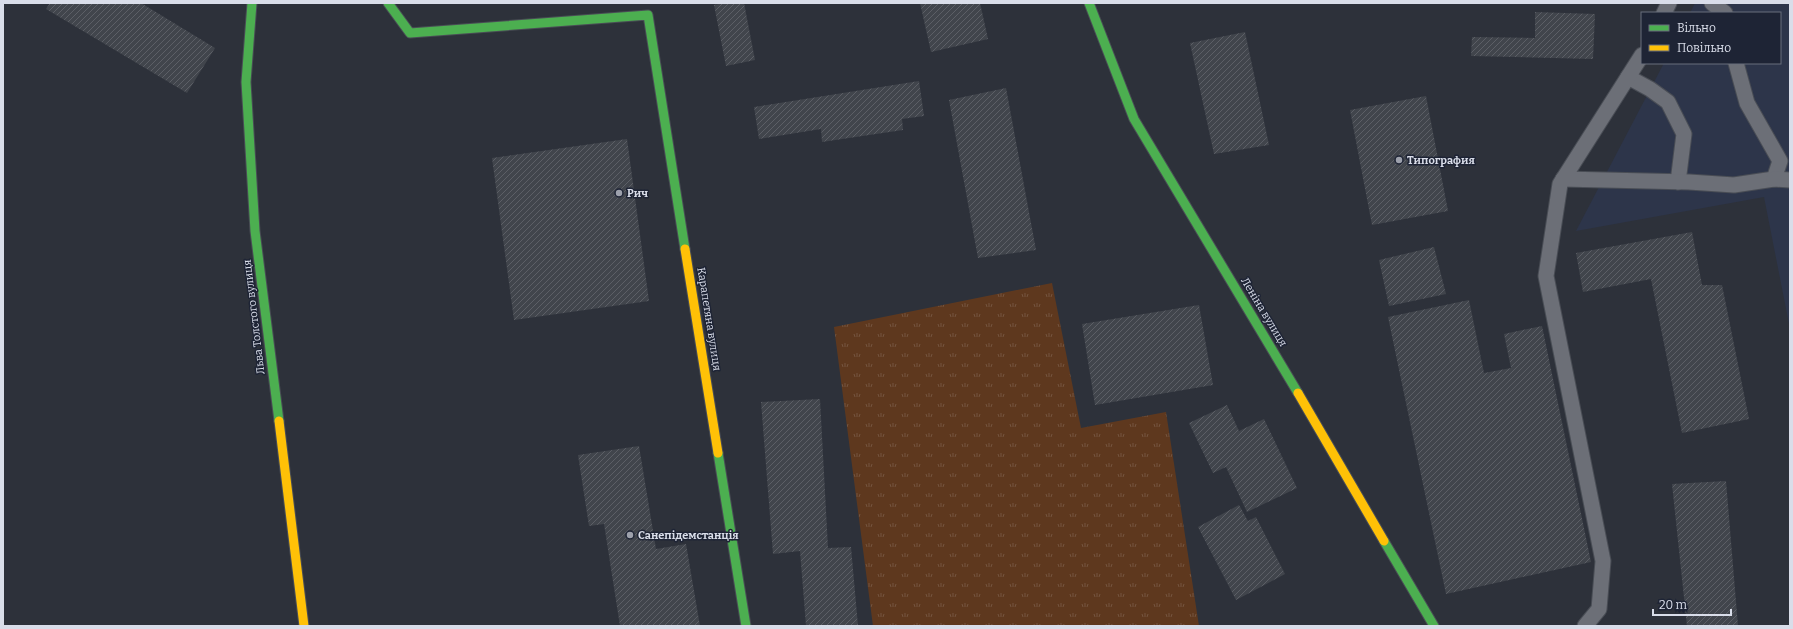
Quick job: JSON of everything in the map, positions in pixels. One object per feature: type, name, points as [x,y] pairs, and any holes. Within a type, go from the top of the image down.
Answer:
[{"type":"street","name":"Льва Толстого вулиця","points":[[252,3],[246,82],[255,230],[304,626]]},
{"type":"street","name":"Карапетяна вулиця","points":[[388,3],[410,33],[648,15],[746,626]]},
{"type":"street","name":"Леніна вулиця","points":[[1089,3],[1134,119],[1252,314],[1434,626]]},
{"type":"lane","points":[[1664,12],[1669,3]]},
{"type":"lane","points":[[1712,3],[1724,12]]},
{"type":"lane","points":[[1585,626],[1599,609],[1603,561],[1546,276],[1560,184],[1641,57]]},
{"type":"lane","points":[[1736,64],[1747,103],[1780,161],[1774,179]]},
{"type":"lane","points":[[1628,77],[1650,89],[1668,102],[1684,134],[1678,182]]},
{"type":"lane","points":[[1563,180],[1678,182],[1734,185],[1774,179],[1790,180]]},
{"type":"shaded area","points":[[1695,3],[1790,3],[1790,329],[1764,197],[1576,231],[1663,64],[1781,64],[1781,12],[1690,12]]},
{"type":"green space","points":[[1052,283],[1081,428],[1166,412],[1199,626],[873,626],[834,327]]},
{"type":"building","points":[[50,3],[141,3],[215,48],[187,93],[46,9]]},
{"type":"building","points":[[724,3],[744,3],[755,60],[726,66],[714,5]]},
{"type":"building","points":[[920,3],[980,3],[988,39],[931,52]]},
{"type":"building","points":[[1535,12],[1595,14],[1593,59],[1471,56],[1472,37],[1535,38]]},
{"type":"building","points":[[1245,32],[1269,145],[1214,154],[1190,43]]},
{"type":"building","points":[[919,81],[924,116],[902,119],[903,130],[822,142],[821,129],[759,139],[754,107]]},
{"type":"building","points":[[1006,88],[1036,250],[978,258],[949,100]]},
{"type":"building","name":"Типография","points":[[1426,96],[1448,211],[1372,225],[1350,110]]},
{"type":"building","points":[[627,139],[649,301],[514,320],[492,158]]},
{"type":"building","points":[[1692,232],[1702,285],[1722,285],[1749,419],[1682,433],[1651,279],[1583,292],[1576,253]]},
{"type":"building","points":[[1434,247],[1446,294],[1389,306],[1379,260]]},
{"type":"building","points":[[1469,300],[1484,373],[1511,368],[1504,334],[1542,326],[1591,562],[1446,594],[1388,317]]},
{"type":"building","points":[[1199,305],[1213,385],[1095,405],[1082,324]]},
{"type":"building","points":[[820,399],[828,548],[851,547],[858,626],[806,626],[800,551],[773,554],[761,402]]},
{"type":"building","points":[[1227,405],[1239,431],[1264,419],[1297,488],[1247,512],[1226,467],[1213,473],[1189,423]]},
{"type":"building","name":"Санепідемстанція","points":[[639,446],[656,549],[686,544],[700,626],[620,626],[604,524],[589,526],[578,455]]},
{"type":"building","points":[[1726,481],[1738,626],[1687,626],[1672,484]]},
{"type":"building","points":[[1239,505],[1248,521],[1256,517],[1285,574],[1236,600],[1198,527]]},
{"type":"traffic: fast","points":[[252,3],[246,82],[255,231],[279,421]]},
{"type":"traffic: fast","points":[[388,3],[410,33],[648,15],[685,249]]},
{"type":"traffic: fast","points":[[1089,3],[1134,119],[1298,393]]},
{"type":"traffic: fast","points":[[718,453],[746,626]]},
{"type":"traffic: fast","points":[[1384,541],[1434,626]]},
{"type":"traffic: slow","points":[[685,249],[718,453]]},
{"type":"traffic: slow","points":[[1298,393],[1384,541]]},
{"type":"traffic: slow","points":[[279,421],[304,626]]},
{"type":"place","name":"Типография","points":[[1399,160]]},
{"type":"place","name":"Рич","points":[[619,193]]},
{"type":"place","name":"Санепідемстанція","points":[[630,535]]}]
